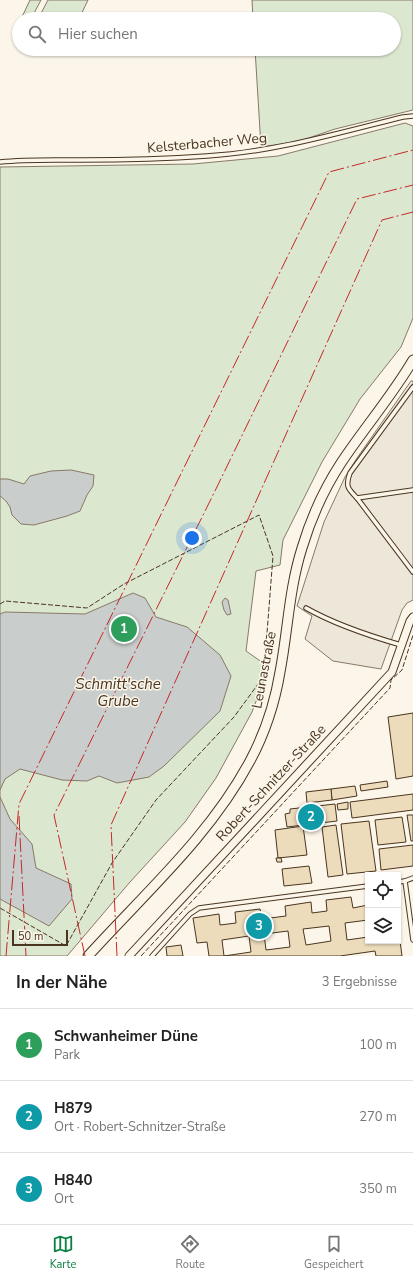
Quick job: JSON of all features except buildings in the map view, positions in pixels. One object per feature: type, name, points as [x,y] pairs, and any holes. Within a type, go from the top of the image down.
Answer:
[{"type":"main road","name":"Leunastraße","points":[[88,956],[195,841],[231,793],[251,760],[264,729],[276,693],[282,662],[292,586],[302,548],[311,522],[324,493],[340,464],[413,361]]},
{"type":"street","name":"Robert-Schnitzer-Straße","points":[[129,956],[388,676],[395,666],[410,621],[413,617]]},
{"type":"lane","name":"Kelsterbacher Weg","points":[[0,162],[24,160],[128,160],[242,153],[304,142],[403,117],[413,116]]},
{"type":"lane","points":[[413,387],[350,473],[347,481],[349,490],[357,498],[413,572]]},
{"type":"lane","points":[[357,498],[413,490]]},
{"type":"lane","points":[[306,608],[321,617],[402,645]]},
{"type":"lane","points":[[401,882],[413,878]]},
{"type":"lane","points":[[405,881],[413,940]]},
{"type":"lane","points":[[152,956],[190,914],[199,908],[365,886]]},
{"type":"green space","points":[[30,0],[41,0],[35,12],[24,12]]},
{"type":"green space","points":[[48,0],[88,0],[82,12],[42,12]]},
{"type":"green space","points":[[252,0],[413,0],[413,110],[335,129],[300,141],[261,147],[255,56],[401,56],[401,12],[253,12]]},
{"type":"green space","points":[[405,123],[413,126],[413,318],[401,347],[360,399],[322,462],[283,540],[280,565],[256,571],[246,651],[266,665],[263,683],[252,712],[216,778],[185,822],[130,882],[67,956],[0,956],[0,167],[193,164],[278,156]]},
{"type":"shaded area","points":[[411,381],[413,381],[413,600],[407,603],[402,610],[381,669],[333,661],[305,639],[312,616],[297,606],[324,522],[345,477]]},
{"type":"water","points":[[71,470],[94,475],[93,486],[80,511],[67,516],[34,525],[21,524],[12,515],[10,507],[6,501],[0,496],[0,479],[8,479],[24,484],[30,476],[51,471]]},
{"type":"water","name":"Schmitt'sche Grube","points":[[133,593],[145,598],[156,617],[187,627],[220,655],[231,676],[220,711],[164,766],[149,777],[117,783],[99,776],[87,781],[62,780],[20,769],[5,779],[0,790],[0,614],[5,612],[85,614]]},
{"type":"water","points":[[225,598],[228,600],[231,614],[227,615],[222,602]]},
{"type":"water","points":[[0,797],[10,819],[32,844],[36,868],[71,884],[72,899],[49,926],[0,899]]},
{"type":"fence","points":[[0,604],[5,601],[87,608],[124,584],[259,515],[273,556],[267,633],[261,680],[234,717],[156,800],[112,863],[66,946],[0,908]]},
{"type":"fence","points":[[141,956],[390,688],[391,680],[402,670],[413,635]]},
{"type":"power","points":[[6,956],[19,804],[329,172],[413,150]]},
{"type":"power","points":[[85,956],[54,815],[214,493],[357,199],[413,185]]},
{"type":"power","points":[[117,956],[111,825],[382,220],[413,212]]},
{"type":"power","points":[[19,816],[26,956]]},
{"type":"place","name":"Schwanheimer Düne","points":[[124,629]]},
{"type":"place","name":"H879","points":[[311,817]]},
{"type":"place","name":"H840","points":[[259,926]]}]
